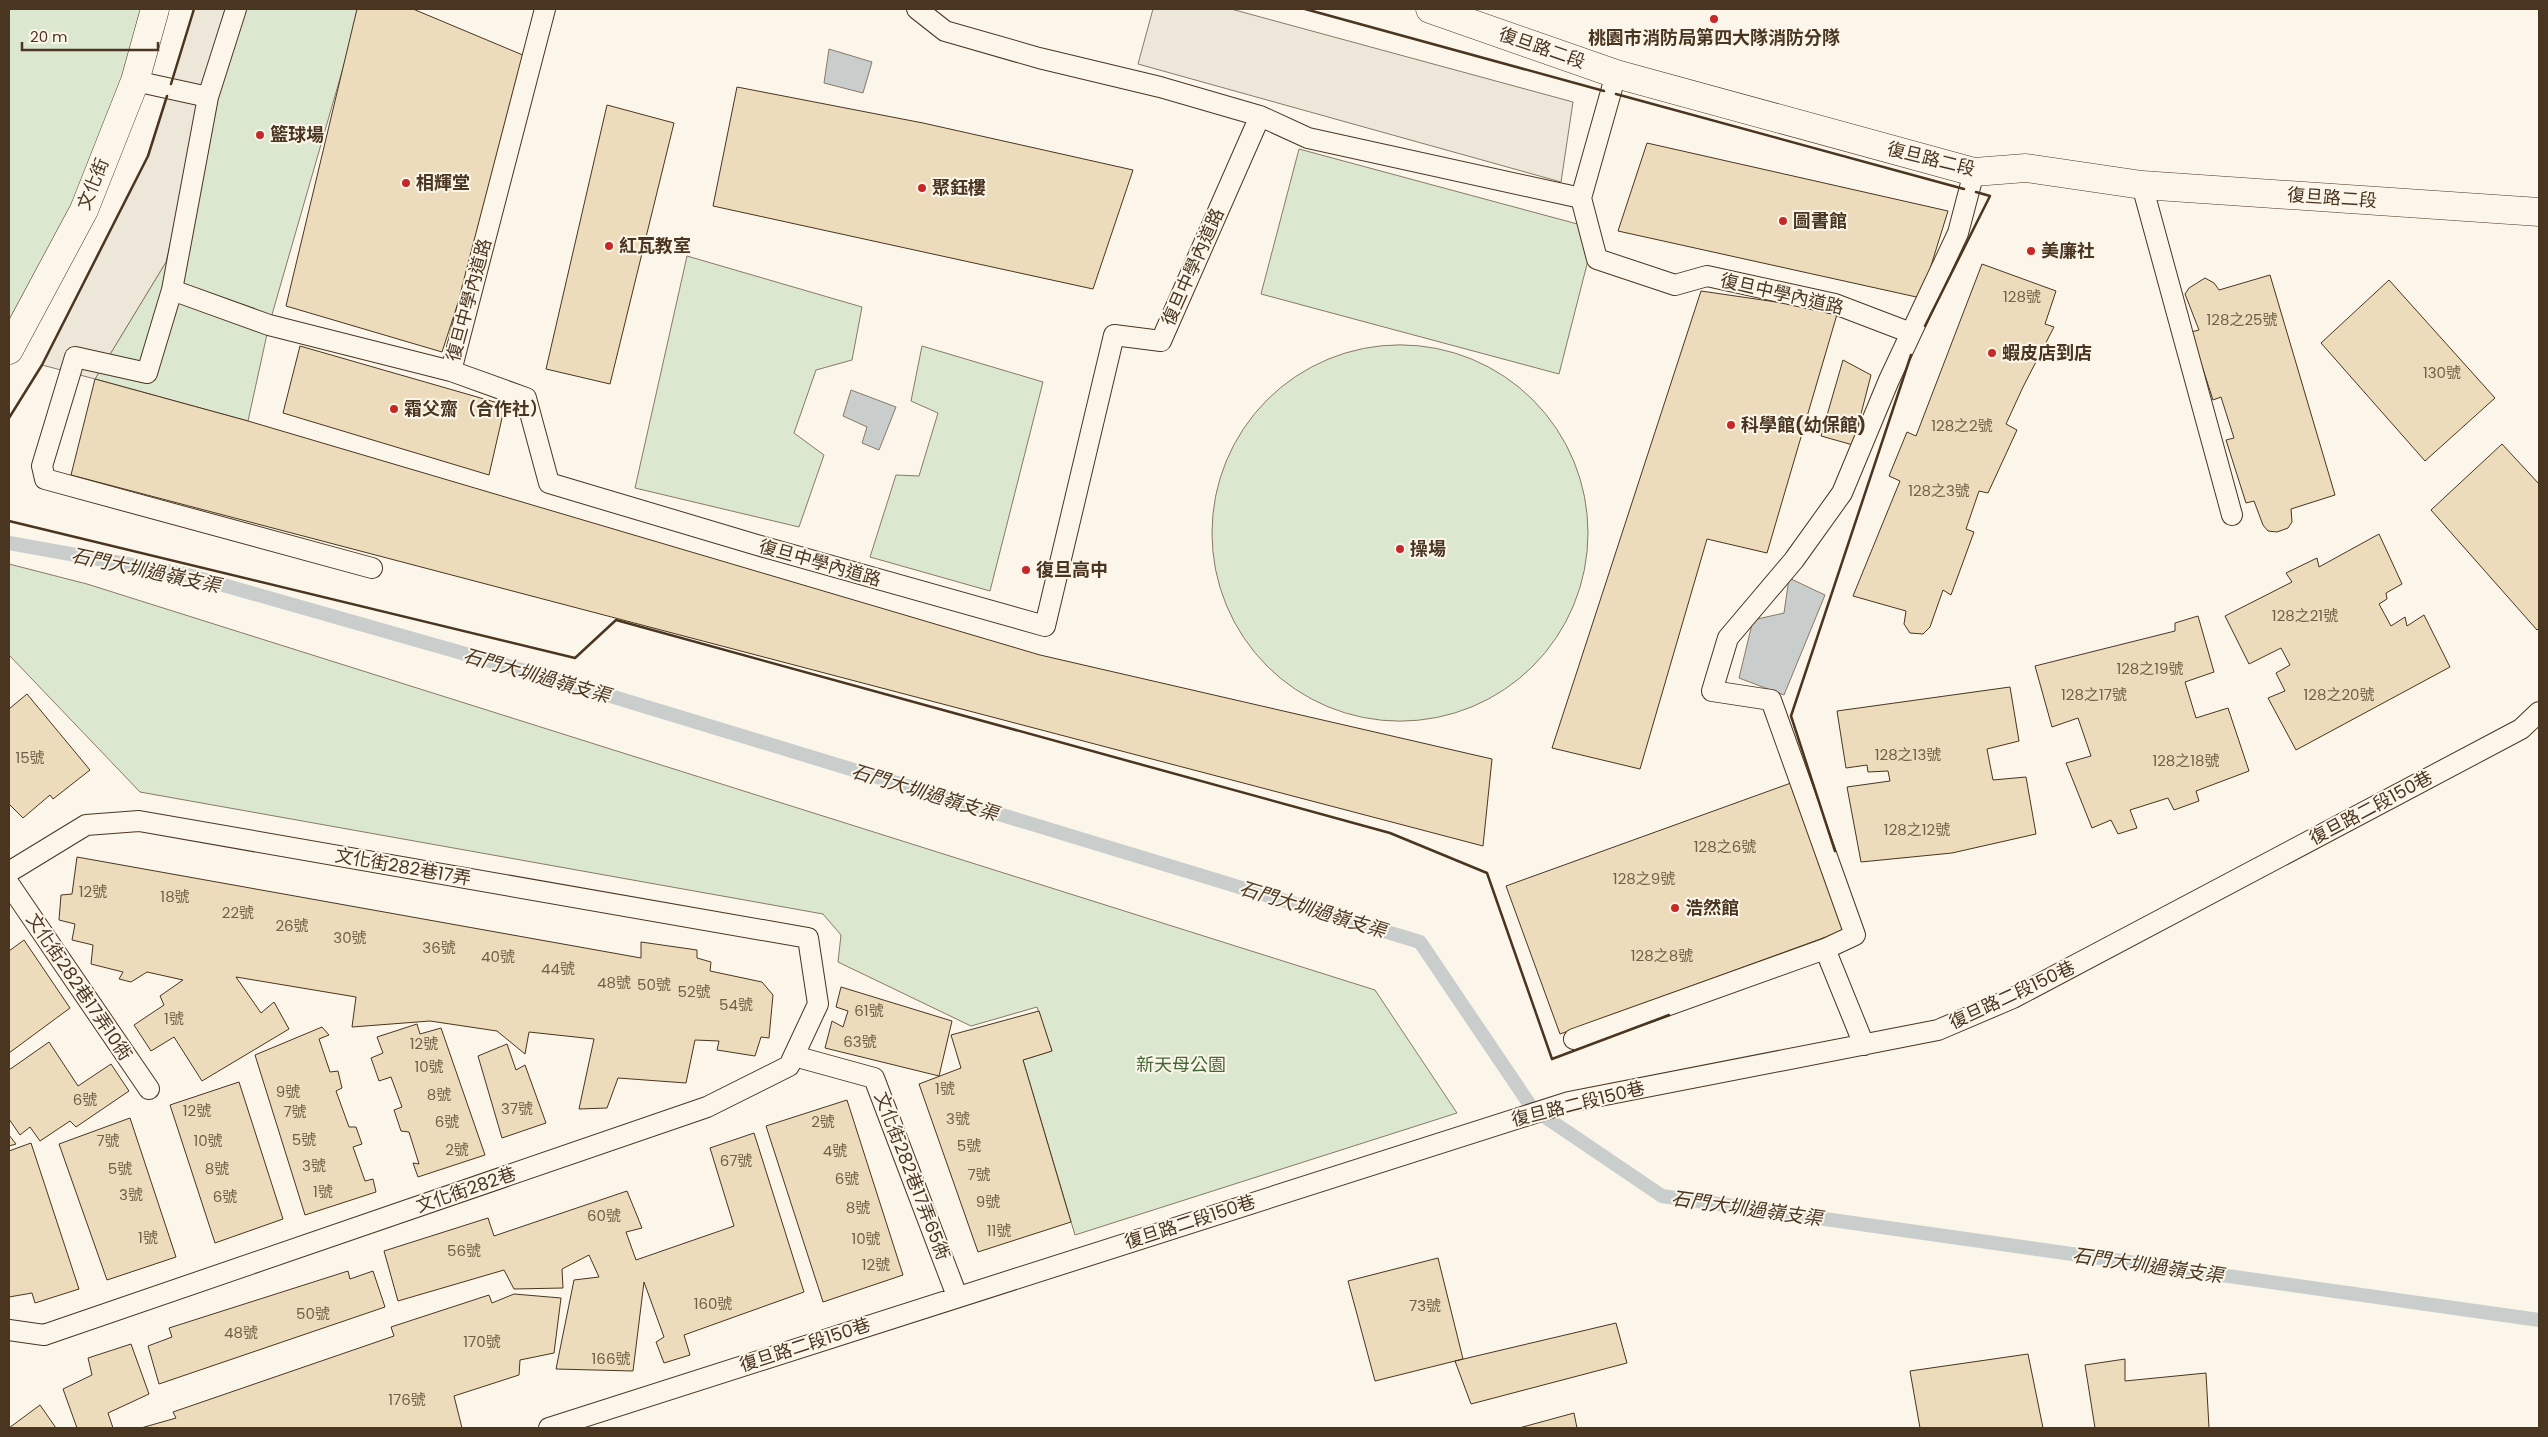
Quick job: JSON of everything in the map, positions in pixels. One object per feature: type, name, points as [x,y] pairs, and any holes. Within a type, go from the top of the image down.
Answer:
[{"type":"street","name":"文化街","points":[[9,350],[84,210],[135,81],[155,9]]},
{"type":"street","name":"復旦路二段","points":[[1430,9],[1616,74],[1974,172],[2026,168],[2142,185],[2539,212]]},
{"type":"lane","points":[[236,9],[208,97],[172,290],[147,373],[75,357],[42,466],[45,479],[372,568]]},
{"type":"lane","name":"復旦中學內道路","points":[[545,9],[451,372],[526,398],[549,483],[757,545],[1044,626],[1114,335],[1161,341],[1260,116]]},
{"type":"lane","points":[[917,9],[946,31],[1039,58],[1160,87],[1260,116],[1308,138],[1581,198],[1616,74]]},
{"type":"lane","points":[[135,81],[208,97]]},
{"type":"lane","points":[[1574,1039],[1825,950],[1855,936],[1771,700],[1712,691],[1728,638],[1794,560],[1842,493],[1911,333],[1958,233],[1974,172]]},
{"type":"lane","points":[[2142,185],[2232,515]]},
{"type":"lane","name":"復旦中學內道路","points":[[1581,198],[1597,259],[1675,285],[1707,276],[1835,304],[1911,333]]},
{"type":"lane","points":[[172,290],[269,325],[451,372]]},
{"type":"lane","name":"復旦路二段150巷","points":[[549,1428],[957,1296],[1569,1102],[1938,1030],[2013,998],[2521,729],[2539,712]]},
{"type":"lane","name":"文化街282巷17弄","points":[[9,872],[86,824],[139,821],[808,938]]},
{"type":"lane","name":"文化街282巷17弄10衖","points":[[9,884],[149,1090]]},
{"type":"lane","name":"文化街282巷","points":[[9,1330],[44,1334],[706,1107],[789,1066],[818,1004],[808,938]]},
{"type":"lane","points":[[1825,950],[1864,1045]]},
{"type":"lane","name":"文化街282巷17弄65衖","points":[[794,1056],[874,1078],[957,1296]]},
{"type":"green space","points":[[9,9],[147,9],[135,81],[9,345]]},
{"type":"green space","name":"籃球場","points":[[225,9],[360,9],[269,325],[248,421],[95,379],[166,262]]},
{"type":"green space","points":[[1299,149],[1596,229],[1559,374],[1261,294]]},
{"type":"green space","points":[[687,256],[862,307],[852,360],[816,370],[794,433],[824,455],[799,527],[635,488]]},
{"type":"green space","name":"操場","points":[[1400,345],[1437,348],[1472,359],[1505,377],[1533,400],[1556,428],[1574,461],[1585,496],[1588,533],[1585,570],[1574,605],[1556,638],[1533,666],[1505,689],[1472,707],[1437,718],[1400,721],[1363,718],[1328,707],[1295,689],[1267,666],[1244,638],[1226,605],[1215,570],[1212,533],[1215,496],[1226,461],[1244,428],[1267,400],[1295,377],[1328,359],[1363,348]]},
{"type":"green space","points":[[922,346],[1043,382],[990,591],[870,557],[896,475],[919,476],[938,413],[911,401]]},
{"type":"green space","name":"新天母公園","points":[[9,564],[87,584],[1375,990],[1457,1113],[1075,1235],[1023,1060],[1052,1051],[1037,1007],[971,1026],[838,962],[841,935],[823,914],[140,792],[9,655]]},
{"type":"shaded area","points":[[194,9],[225,9],[166,262],[95,379],[42,365],[148,156]]},
{"type":"shaded area","points":[[1153,9],[1231,9],[1573,102],[1561,182],[1138,64]]},
{"type":"shaded area","points":[[829,49],[872,62],[863,93],[824,83]]},
{"type":"shaded area","points":[[851,390],[896,407],[879,450],[862,443],[867,427],[843,416]]},
{"type":"shaded area","points":[[1789,578],[1825,595],[1784,695],[1739,678],[1753,620],[1784,613]]},
{"type":"building","name":"相輝堂","points":[[357,9],[413,9],[537,61],[442,352],[286,306]]},
{"type":"building","name":"聚鈺樓","points":[[737,87],[923,123],[1133,170],[1093,289],[713,206]]},
{"type":"building","name":"紅瓦教室","points":[[607,105],[674,123],[610,384],[546,369]]},
{"type":"building","name":"圖書館","points":[[1647,143],[1948,211],[1921,298],[1618,231]]},
{"type":"building","points":[[1982,264],[2056,291],[2045,324],[2054,327],[2006,424],[2017,430],[1988,493],[1979,491],[1966,529],[1974,532],[1951,595],[1943,590],[1930,627],[1923,634],[1910,633],[1904,624],[1906,611],[1853,596],[1900,481],[1889,476],[1907,432],[1916,436]]},
{"type":"building","points":[[2270,275],[2335,495],[2291,509],[2292,522],[2288,528],[2277,532],[2268,531],[2263,525],[2254,501],[2246,503],[2226,440],[2234,438],[2221,397],[2213,400],[2191,332],[2199,330],[2185,294],[2189,288],[2205,278],[2214,283],[2219,290]]},
{"type":"building","points":[[2389,280],[2495,398],[2425,461],[2321,343]]},
{"type":"building","name":"科學館(幼保館)","points":[[1701,291],[1838,311],[1767,553],[1707,539],[1640,769],[1552,748]]},
{"type":"building","name":"霜父齋（合作社）","points":[[300,346],[505,405],[489,475],[283,413]]},
{"type":"building","points":[[1843,360],[1871,375],[1853,445],[1821,436]]},
{"type":"building","points":[[95,379],[248,421],[1040,655],[1492,759],[1483,846],[71,475]]},
{"type":"building","points":[[2502,444],[2539,484],[2539,628],[2537,630],[2431,510]]},
{"type":"building","points":[[2379,534],[2402,584],[2386,593],[2387,599],[2379,604],[2391,626],[2405,617],[2407,626],[2424,615],[2450,667],[2296,750],[2268,698],[2285,691],[2276,673],[2290,665],[2281,648],[2249,664],[2225,616],[2292,582],[2286,573],[2317,558],[2319,567]]},
{"type":"building","points":[[2198,616],[2214,672],[2185,682],[2196,718],[2228,708],[2249,771],[2196,791],[2199,801],[2174,810],[2168,798],[2130,810],[2137,828],[2118,834],[2111,820],[2092,828],[2066,763],[2091,756],[2078,718],[2052,727],[2035,666],[2175,631],[2175,623]]},
{"type":"building","points":[[2010,687],[2019,741],[1987,749],[1993,780],[2026,777],[2036,834],[1952,853],[1861,862],[1847,787],[1890,781],[1888,771],[1868,772],[1867,765],[1846,768],[1837,711]]},
{"type":"building","points":[[27,694],[90,770],[53,799],[50,795],[23,818],[9,804],[9,709]]},
{"type":"building","name":"浩然館","points":[[1791,783],[1845,930],[1560,1034],[1506,886]]},
{"type":"building","points":[[77,857],[641,958],[641,942],[697,950],[697,958],[711,962],[710,971],[762,982],[773,995],[769,1038],[761,1037],[755,1056],[717,1050],[719,1041],[695,1040],[686,1083],[618,1078],[607,1108],[579,1109],[594,1039],[529,1032],[525,1054],[497,1031],[430,1021],[352,1027],[356,997],[236,977],[261,1013],[274,1002],[289,1029],[202,1081],[174,1037],[151,1051],[134,1025],[164,1005],[160,996],[183,980],[147,972],[131,982],[119,979],[123,972],[91,964],[93,945],[72,940],[75,924],[59,920],[61,895],[72,894]]},
{"type":"building","points":[[24,940],[70,1008],[9,1053],[9,951]]},
{"type":"building","points":[[841,987],[952,1021],[939,1076],[825,1048],[832,1021],[843,1027],[848,1011],[836,1007]]},
{"type":"building","points":[[1039,1011],[1052,1051],[1023,1060],[1071,1222],[978,1252],[919,1084],[961,1068],[951,1035]]},
{"type":"building","points":[[417,1024],[420,1034],[441,1028],[485,1155],[418,1177],[413,1163],[419,1164],[409,1132],[401,1131],[394,1110],[402,1107],[391,1077],[379,1081],[371,1058],[383,1053],[377,1037]]},
{"type":"building","points":[[322,1027],[329,1035],[319,1039],[330,1072],[338,1071],[342,1088],[336,1091],[349,1127],[356,1127],[362,1144],[353,1147],[365,1181],[373,1179],[376,1192],[305,1215],[255,1055]]},
{"type":"building","points":[[49,1042],[78,1086],[111,1064],[129,1091],[76,1127],[70,1121],[40,1141],[30,1127],[20,1135],[9,1119],[9,1070]]},
{"type":"building","points":[[507,1044],[516,1070],[525,1065],[546,1123],[502,1138],[478,1056]]},
{"type":"building","points":[[239,1082],[283,1219],[215,1243],[170,1105]]},
{"type":"building","points":[[847,1100],[903,1275],[823,1302],[766,1126]]},
{"type":"building","points":[[130,1118],[176,1257],[107,1280],[59,1144]]},
{"type":"building","points":[[754,1133],[804,1292],[684,1335],[690,1355],[664,1363],[656,1342],[664,1337],[644,1282],[633,1371],[556,1369],[574,1280],[599,1277],[589,1255],[562,1269],[563,1288],[514,1289],[504,1270],[398,1301],[384,1251],[488,1218],[494,1236],[627,1191],[642,1228],[626,1232],[636,1260],[734,1226],[710,1148]]},
{"type":"building","points":[[9,1135],[16,1144],[9,1146]]},
{"type":"building","points":[[31,1143],[79,1289],[35,1303],[32,1293],[9,1297],[9,1151]]},
{"type":"building","points":[[1438,1258],[1463,1359],[1375,1381],[1348,1281]]},
{"type":"building","points":[[348,1271],[350,1279],[373,1271],[385,1307],[159,1384],[148,1346],[172,1337],[169,1328]]},
{"type":"building","points":[[514,1294],[561,1298],[554,1353],[520,1360],[519,1375],[454,1396],[462,1428],[141,1428],[176,1418],[173,1412],[394,1336],[391,1327],[489,1295],[492,1303]]},
{"type":"building","points":[[1616,1323],[1627,1363],[1471,1404],[1455,1361]]},
{"type":"building","points":[[131,1344],[149,1394],[108,1413],[113,1428],[77,1428],[63,1389],[92,1375],[88,1358]]},
{"type":"building","points":[[2028,1354],[2043,1428],[1920,1428],[1910,1371]]},
{"type":"building","points":[[2125,1359],[2125,1381],[2206,1373],[2209,1428],[2095,1428],[2085,1365]]},
{"type":"building","points":[[40,1405],[56,1428],[9,1428]]},
{"type":"building","points":[[1574,1413],[1577,1428],[1519,1428]]},
{"type":"waterway","name":"石門大圳過嶺支渠","points":[[9,543],[188,575],[571,684],[1420,942],[1532,1108],[1662,1196],[2539,1320]]},
{"type":"wall","points":[[171,84],[194,9]]},
{"type":"wall","points":[[1305,9],[1604,91]]},
{"type":"wall","points":[[1616,94],[1964,189]]},
{"type":"wall","points":[[9,418],[42,365],[148,156],[167,96]]},
{"type":"wall","points":[[1925,326],[1990,196],[1976,192]]},
{"type":"wall","points":[[1835,851],[1791,716],[1911,355]]},
{"type":"wall","points":[[9,521],[575,658],[616,620],[1390,833],[1487,873],[1552,1059],[1669,1015]]},
{"type":"place","name":"桃園市消防局第四大隊消防分隊","points":[[1714,19]]},
{"type":"place","name":"籃球場","points":[[260,135]]},
{"type":"place","name":"相輝堂","points":[[406,183]]},
{"type":"place","name":"聚鈺樓","points":[[922,188]]},
{"type":"place","name":"圖書館","points":[[1783,221]]},
{"type":"place","name":"紅瓦教室","points":[[609,246]]},
{"type":"place","name":"美廉社","points":[[2031,251]]},
{"type":"place","name":"蝦皮店到店","points":[[1992,353]]},
{"type":"place","name":"霜父齋（合作社）","points":[[394,409]]},
{"type":"place","name":"科學館(幼保館)","points":[[1731,425]]},
{"type":"place","name":"操場","points":[[1400,549]]},
{"type":"place","name":"復旦高中","points":[[1026,570]]},
{"type":"place","name":"浩然館","points":[[1675,908]]}]
